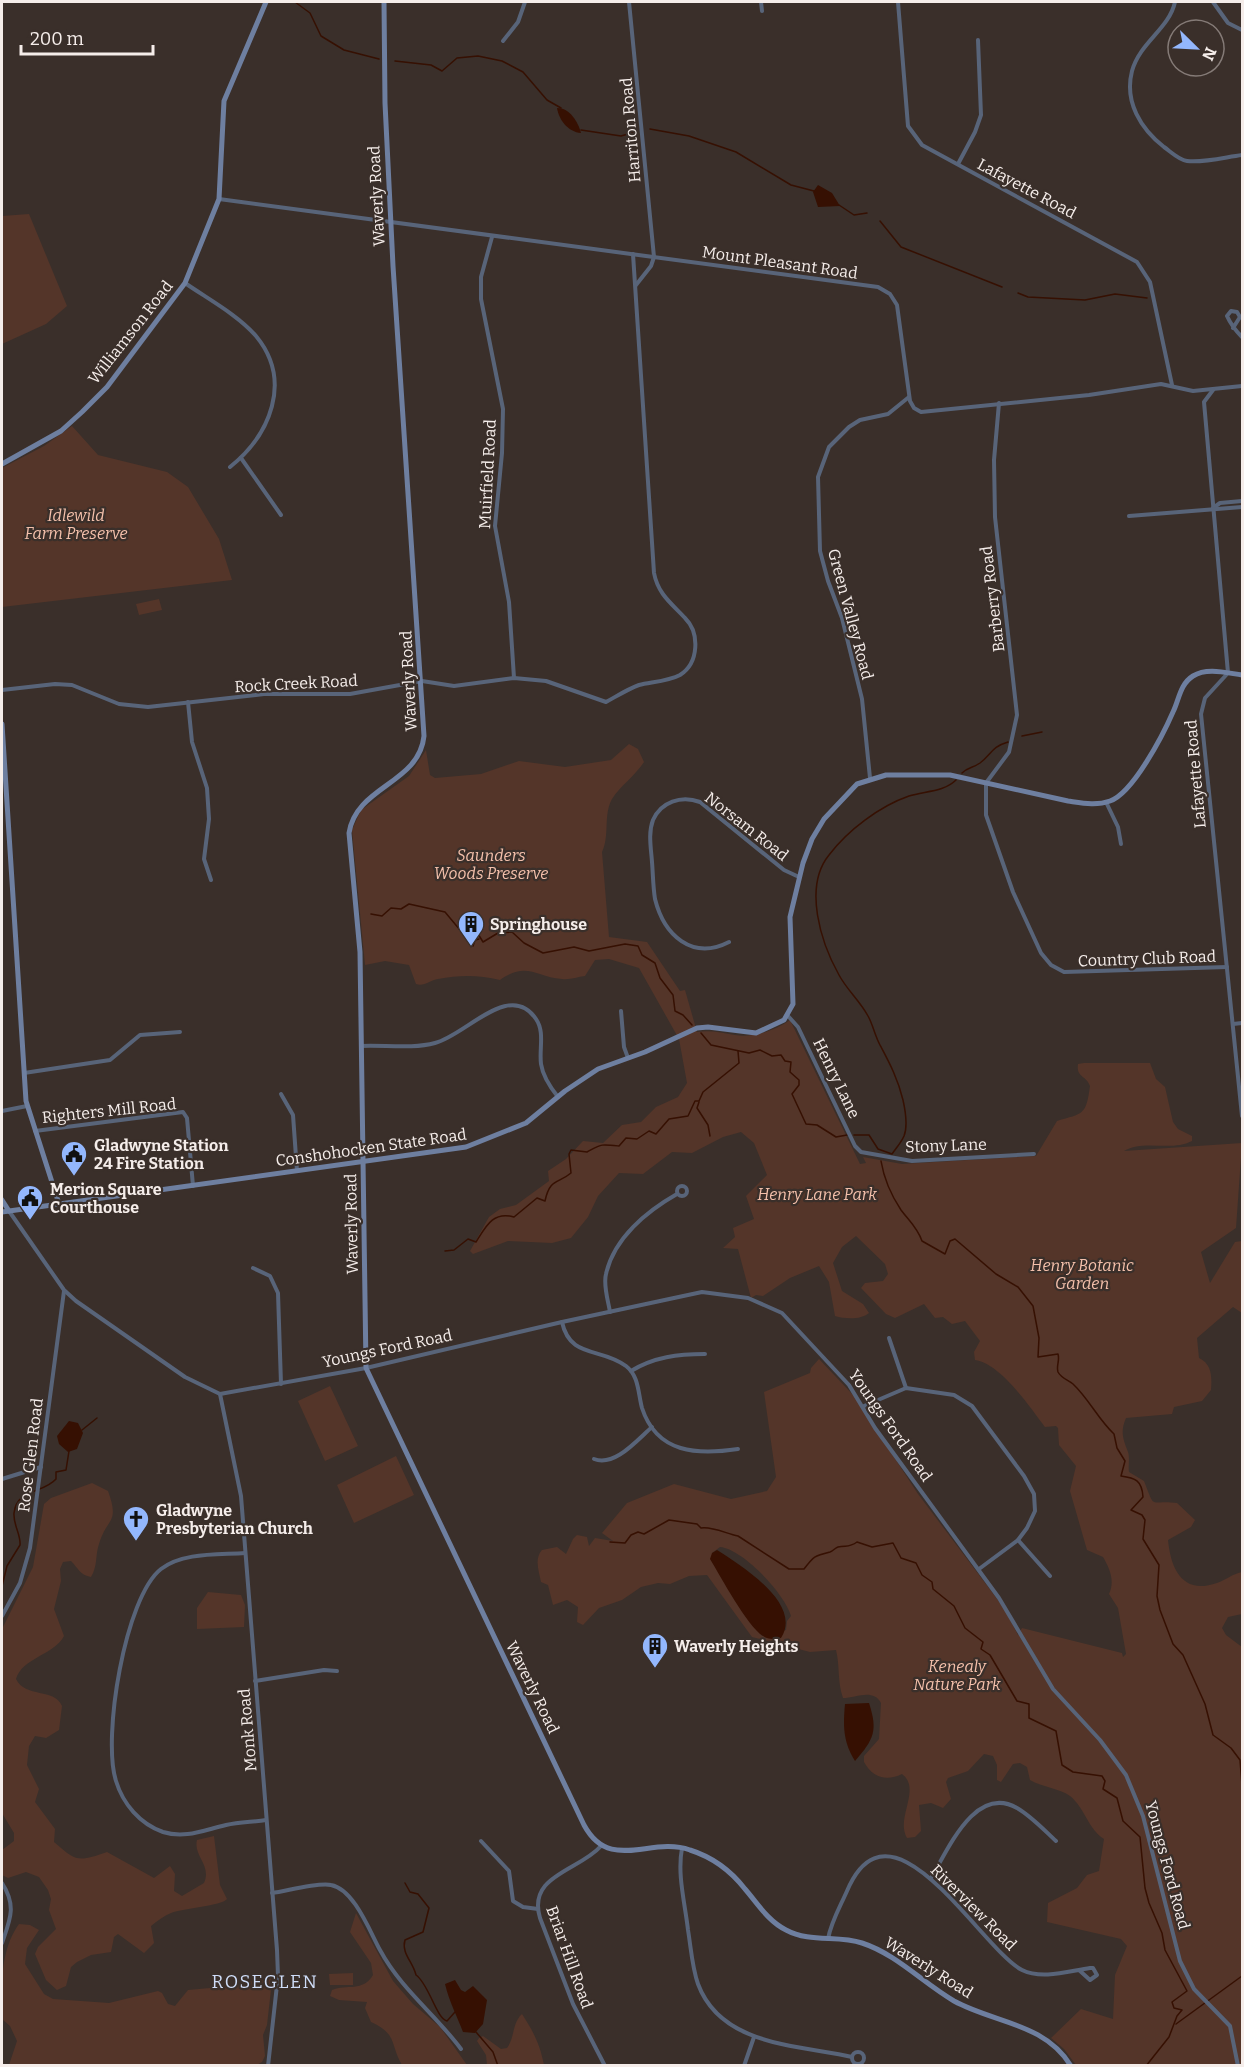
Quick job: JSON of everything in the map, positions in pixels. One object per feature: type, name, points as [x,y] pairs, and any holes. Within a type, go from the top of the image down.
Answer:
[{"type":"street","name":"Williamson Road","points":[[2,464],[61,432],[82,412],[107,387],[185,283],[219,199],[224,101],[266,2]]},
{"type":"street","name":"Waverly Road","points":[[384,2],[385,103],[391,222],[424,736],[417,758],[402,775],[363,803],[350,827],[349,851],[360,952],[366,1368],[584,1825],[601,1846],[616,1851],[665,1846],[682,1847],[707,1857],[730,1872],[777,1925],[805,1937],[856,1941],[879,1951],[954,2001],[1038,2034],[1054,2045],[1071,2066]]},
{"type":"street","points":[[503,41],[518,22],[525,2]]},
{"type":"street","name":"Harriton Road","points":[[629,2],[654,257]]},
{"type":"street","points":[[761,2],[762,11]]},
{"type":"street","name":"Lafayette Road","points":[[898,2],[908,126],[922,145],[1124,253],[1142,268],[1150,282],[1172,386]]},
{"type":"street","points":[[1175,2],[1168,21],[1144,47],[1132,71],[1132,102],[1138,120],[1150,136],[1175,156],[1187,161],[1242,156]]},
{"type":"street","points":[[1213,2],[1228,23],[1242,30]]},
{"type":"street","points":[[958,164],[981,115],[978,40]]},
{"type":"street","name":"Mount Pleasant Road","points":[[219,199],[885,290],[894,299],[898,311],[909,398]]},
{"type":"street","name":"Muirfield Road","points":[[492,237],[481,277],[481,298],[502,410],[502,453],[495,498],[495,526],[509,602],[514,678]]},
{"type":"street","name":"Rock Creek Road","points":[[2,690],[55,684],[86,689],[119,704],[133,706],[264,694],[350,694],[422,681],[454,686],[514,678],[546,681],[585,697],[606,702],[636,686],[679,676],[686,669],[694,654],[696,643],[692,628],[660,592],[654,573],[633,254]]},
{"type":"street","points":[[636,285],[651,266],[654,257]]},
{"type":"street","points":[[185,283],[251,331],[270,363],[273,402],[264,429],[241,458],[230,467]]},
{"type":"street","points":[[1233,328],[1242,338]]},
{"type":"street","points":[[909,398],[914,408],[921,412],[1089,395],[1161,384],[1193,391],[1242,386]]},
{"type":"street","points":[[1204,402],[1214,389]]},
{"type":"street","points":[[1193,391],[1204,402],[1228,673]]},
{"type":"street","name":"Green Valley Road","points":[[870,778],[862,699],[842,618],[820,552],[818,477],[830,447],[849,427],[860,420],[888,414],[909,398]]},
{"type":"street","name":"Barberry Road","points":[[986,783],[1009,752],[1017,715],[995,517],[994,460],[999,404]]},
{"type":"street","points":[[241,458],[281,515]]},
{"type":"street","points":[[1213,509],[1220,503],[1242,501]]},
{"type":"street","points":[[1130,516],[1242,507]]},
{"type":"street","points":[[788,1016],[794,1000],[790,917],[799,877],[812,840],[824,819],[850,790],[870,778],[898,774],[940,774],[1084,803],[1106,802],[1122,794],[1135,777],[1172,715],[1186,682],[1202,672],[1242,675]]},
{"type":"street","name":"Lafayette Road","points":[[1228,673],[1205,698],[1201,714],[1242,1116]]},
{"type":"street","points":[[188,702],[192,742],[207,788],[209,819],[204,860],[211,880]]},
{"type":"street","points":[[2,724],[27,1106],[59,1204]]},
{"type":"street","name":"Country Club Road","points":[[986,783],[985,807],[990,832],[1013,892],[1041,953],[1051,965],[1074,974],[1227,967]]},
{"type":"street","name":"Norsam Road","points":[[729,942],[712,950],[696,949],[685,943],[662,917],[653,887],[650,836],[654,819],[661,809],[682,799],[700,801],[784,870],[799,877]]},
{"type":"street","points":[[1106,802],[1118,827],[1121,844]]},
{"type":"street","points":[[362,1046],[436,1043],[453,1036],[498,1007],[516,1005],[528,1011],[538,1022],[541,1035],[542,1067],[558,1097]]},
{"type":"street","points":[[621,1011],[624,1047],[628,1058]]},
{"type":"street","name":"Conshohocken State Road","points":[[2,1212],[473,1146],[519,1127],[598,1069],[700,1027],[756,1033],[774,1027],[788,1016]]},
{"type":"street","name":"Henry Lane","points":[[788,1016],[798,1027],[855,1146],[861,1152]]},
{"type":"street","points":[[1233,1024],[1242,1023]]},
{"type":"street","points":[[24,1073],[110,1060],[140,1035],[180,1032]]},
{"type":"street","points":[[281,1094],[293,1115],[297,1172]]},
{"type":"street","name":"Righters Mill Road","points":[[2,1111],[27,1106]]},
{"type":"street","name":"Righters Mill Road","points":[[35,1131],[183,1112],[187,1118],[193,1186]]},
{"type":"street","name":"Stony Lane","points":[[861,1152],[912,1161],[1034,1154]]},
{"type":"street","points":[[610,1312],[606,1275],[615,1251],[630,1231],[646,1216],[677,1194]]},
{"type":"street","points":[[2,1200],[64,1290],[185,1377],[220,1394]]},
{"type":"street","points":[[253,1268],[270,1276],[278,1293],[281,1384]]},
{"type":"street","name":"Rose Glen Road","points":[[2,1616],[26,1568],[38,1498],[64,1290]]},
{"type":"street","name":"Youngs Ford Road","points":[[220,1394],[366,1368],[702,1292],[733,1294],[754,1300],[787,1317],[849,1385],[864,1406],[875,1428],[979,1569],[1016,1624],[1053,1689],[1100,1740],[1126,1775],[1143,1816],[1180,1961],[1192,1985],[1232,2029],[1238,2066]]},
{"type":"street","points":[[562,1322],[565,1334],[575,1345],[618,1360],[631,1371],[637,1382],[642,1408],[652,1427],[676,1447],[690,1452],[738,1449]]},
{"type":"street","points":[[889,1338],[906,1388]]},
{"type":"street","points":[[631,1371],[655,1359],[682,1354],[705,1354]]},
{"type":"street","points":[[864,1406],[906,1388],[954,1395],[972,1406],[1024,1476],[1034,1494],[1035,1511],[1018,1540],[979,1569]]},
{"type":"street","name":"Monk Road","points":[[220,1394],[241,1496],[278,1970],[268,2066]]},
{"type":"street","points":[[594,1459],[600,1461],[612,1459],[652,1427]]},
{"type":"street","points":[[2,1479],[41,1467]]},
{"type":"street","points":[[1018,1540],[1050,1576]]},
{"type":"street","points":[[245,1553],[175,1561],[161,1569],[148,1585],[134,1618],[119,1674],[112,1730],[112,1765],[118,1789],[131,1809],[149,1825],[164,1832],[189,1834],[228,1824],[266,1820]]},
{"type":"street","points":[[255,1681],[324,1670],[337,1671]]},
{"type":"street","points":[[931,1878],[966,1821],[978,1810],[992,1803],[1008,1804],[1019,1809],[1056,1841]]},
{"type":"street","points":[[481,1841],[508,1868],[513,1901],[523,1907],[538,1909]]},
{"type":"street","name":"Briar Hill Road","points":[[601,1846],[583,1863],[555,1875],[546,1882],[539,1895],[538,1909],[573,2004],[605,2066]]},
{"type":"street","points":[[682,1847],[680,1874],[699,1986],[712,2008],[723,2019],[754,2037],[852,2057]]},
{"type":"street","name":"Riverview Road","points":[[828,1939],[853,1877],[866,1864],[876,1859],[894,1858],[931,1878],[1017,1966],[1040,1974],[1093,1968],[1097,1975],[1090,1980],[1079,1970]]},
{"type":"street","points":[[2,1883],[11,1899],[13,1911],[2,1943]]},
{"type":"street","points":[[272,1893],[327,1885],[338,1888],[362,1915],[401,1984],[450,2034],[461,2049]]},
{"type":"street","points":[[744,2066],[754,2037]]},
{"type":"green space","points":[[29,214],[67,306],[46,324],[2,344],[2,216]]},
{"type":"green space","name":"Idlewild Farm Preserve","points":[[72,426],[98,455],[167,472],[188,487],[219,539],[232,580],[2,607],[2,468],[44,446]]},
{"type":"green space","points":[[159,599],[162,610],[139,615],[136,604]]},
{"type":"green space","points":[[629,744],[638,749],[644,762],[615,794],[609,805],[606,839],[602,852],[609,937],[647,942],[680,991],[685,990],[697,1032],[750,1035],[771,1030],[790,1020],[860,1164],[866,1163],[863,1157],[902,1164],[1036,1156],[1057,1121],[1078,1114],[1085,1108],[1090,1086],[1078,1072],[1078,1064],[1084,1063],[1150,1063],[1156,1079],[1165,1087],[1173,1122],[1178,1129],[1192,1136],[1192,1141],[1175,1146],[1140,1146],[1124,1151],[1242,1143],[1236,1228],[1201,1252],[1210,1283],[1235,1242],[1242,1241],[1242,1313],[1233,1307],[1197,1338],[1199,1358],[1210,1371],[1211,1390],[1202,1401],[1174,1407],[1172,1414],[1126,1418],[1123,1431],[1129,1454],[1129,1472],[1144,1481],[1152,1501],[1177,1503],[1195,1520],[1191,1527],[1168,1540],[1172,1561],[1181,1577],[1187,1583],[1195,1586],[1205,1586],[1242,1572],[1242,1614],[1228,1617],[1222,1628],[1226,1635],[1242,1647],[1242,2065],[1076,2065],[1064,2049],[1051,2038],[1081,2009],[1113,2019],[1115,1975],[1127,1946],[1121,1939],[1047,1922],[1048,1903],[1077,1888],[1087,1875],[1099,1871],[1104,1839],[1094,1830],[1070,1796],[1030,1780],[1027,1767],[1020,1763],[1013,1764],[1001,1782],[997,1780],[997,1765],[993,1756],[984,1754],[968,1771],[948,1778],[946,1782],[951,1799],[943,1808],[931,1803],[919,1805],[921,1831],[915,1837],[907,1838],[904,1822],[910,1788],[907,1780],[902,1774],[890,1778],[880,1777],[864,1762],[864,1756],[879,1739],[881,1703],[878,1698],[869,1695],[843,1698],[836,1650],[810,1652],[752,1637],[707,1575],[689,1576],[670,1584],[658,1583],[641,1587],[622,1600],[599,1608],[583,1625],[577,1622],[578,1607],[567,1600],[553,1605],[548,1585],[541,1582],[538,1561],[542,1550],[557,1547],[566,1554],[577,1535],[587,1537],[589,1546],[595,1538],[613,1541],[602,1533],[627,1503],[674,1484],[731,1499],[767,1491],[776,1477],[764,1392],[810,1373],[811,1368],[819,1359],[855,1397],[918,1494],[1004,1608],[1018,1635],[1022,1628],[1122,1653],[1123,1657],[1126,1654],[1118,1608],[1109,1594],[1112,1584],[1110,1571],[1103,1557],[1087,1550],[1070,1491],[1076,1466],[1059,1445],[1058,1428],[1056,1426],[1045,1427],[1004,1377],[985,1363],[975,1360],[974,1352],[980,1341],[965,1321],[952,1324],[943,1317],[935,1318],[924,1304],[895,1318],[886,1314],[861,1288],[865,1283],[883,1281],[888,1274],[885,1264],[856,1236],[842,1247],[833,1263],[842,1291],[863,1304],[869,1313],[866,1315],[853,1318],[835,1316],[829,1282],[819,1266],[790,1278],[763,1296],[756,1295],[751,1298],[738,1249],[723,1248],[735,1237],[733,1228],[754,1219],[746,1196],[767,1175],[754,1143],[741,1132],[723,1137],[692,1153],[672,1152],[643,1174],[619,1173],[598,1196],[588,1217],[571,1238],[552,1243],[508,1241],[473,1254],[470,1251],[489,1217],[500,1209],[516,1205],[549,1181],[548,1171],[566,1159],[583,1141],[603,1143],[622,1125],[641,1122],[656,1107],[678,1097],[687,1083],[679,1039],[639,968],[609,959],[595,960],[585,976],[571,979],[553,978],[524,971],[509,974],[500,980],[462,976],[438,979],[422,985],[416,984],[409,965],[385,961],[365,965],[352,830],[361,810],[409,776],[426,750],[430,775],[435,778],[481,774],[519,761],[565,767],[611,760]],"holes":[[[720,1547],[751,1564],[781,1596],[791,1616],[787,1621],[786,1630],[762,1636],[747,1616],[728,1586],[712,1553]]]},
{"type":"green space","points":[[330,1386],[358,1446],[325,1461],[298,1401]]},
{"type":"green space","points":[[396,1456],[414,1495],[354,1523],[337,1485]]},
{"type":"green space","points":[[92,1483],[108,1491],[113,1509],[111,1520],[99,1544],[93,1573],[91,1577],[87,1576],[71,1561],[63,1562],[54,1609],[64,1636],[53,1648],[25,1666],[16,1679],[26,1689],[53,1697],[62,1706],[59,1730],[46,1738],[35,1736],[29,1746],[27,1765],[39,1789],[35,1802],[55,1829],[54,1842],[73,1857],[84,1859],[107,1852],[154,1878],[170,1866],[175,1874],[174,1891],[182,1896],[204,1883],[206,1871],[196,1846],[197,1840],[214,1836],[220,1885],[227,1899],[171,1913],[161,1919],[151,1926],[154,1943],[144,1953],[118,1934],[114,1937],[111,1952],[91,1955],[77,1962],[71,1967],[66,1986],[57,1990],[46,1980],[35,1954],[38,1947],[56,1929],[49,1910],[51,1899],[48,1890],[39,1877],[26,1872],[8,1878],[2,1875],[2,1850],[14,1841],[14,1833],[2,1813],[2,1629],[33,1567],[44,1504],[51,1498]]},
{"type":"green space","points":[[208,1592],[241,1595],[245,1605],[244,1627],[197,1629],[197,1608]]},
{"type":"green space","points":[[356,1913],[393,1981],[413,2004],[440,2027],[467,2065],[402,2065],[390,2036],[380,2026],[371,2022],[365,2008],[367,2002],[339,2000],[330,1996],[332,1990],[360,1986],[373,1975],[371,1963],[350,1932]]},
{"type":"green space","points":[[19,1924],[30,1925],[39,1930],[27,1948],[25,1964],[44,1994],[53,1999],[109,2003],[158,1991],[162,1993],[168,2004],[175,2006],[188,1990],[232,1986],[270,1977],[272,1981],[267,2025],[263,2035],[265,2056],[262,2062],[255,2066],[9,2065],[17,2041],[10,2026],[2,2019],[2,1982],[8,1945]]},
{"type":"green space","points":[[353,1973],[353,1985],[330,1985],[329,1974]]},
{"type":"green space","points":[[522,2014],[536,2038],[544,2065],[487,2065],[486,2055],[477,2041],[479,2038],[483,2036],[501,2049],[507,2048]]},
{"type":"shaded area","points":[[557,108],[566,110],[573,116],[581,133],[565,125]]},
{"type":"shaded area","points":[[818,185],[832,193],[840,206],[818,207],[813,192]]},
{"type":"shaded area","points":[[69,1421],[78,1423],[83,1433],[77,1449],[68,1452],[59,1444],[57,1436]]},
{"type":"shaded area","points":[[717,1550],[754,1576],[777,1599],[784,1612],[786,1625],[781,1638],[765,1637],[750,1622],[710,1559],[712,1553]]},
{"type":"shaded area","points":[[869,1703],[873,1734],[855,1761],[845,1734],[845,1704]]},
{"type":"shaded area","points":[[455,1980],[461,1990],[465,1992],[473,1986],[487,2000],[483,2024],[475,2033],[463,2032],[451,2002],[445,1984]]},
{"type":"waterway","points":[[295,2],[310,13],[321,36],[344,50],[379,59]]},
{"type":"waterway","points":[[395,61],[431,65],[442,71],[457,58],[478,56],[502,61],[523,72],[547,100],[561,108]]},
{"type":"waterway","points":[[650,129],[689,136],[736,152],[791,185],[814,191]]},
{"type":"waterway","points":[[581,130],[621,136],[635,132]]},
{"type":"waterway","points":[[839,205],[854,215],[867,213]]},
{"type":"waterway","points":[[880,221],[901,247],[1002,287]]},
{"type":"waterway","points":[[1018,293],[1028,297],[1085,300],[1115,294],[1147,298]]},
{"type":"waterway","points":[[1022,736],[1042,732]]},
{"type":"waterway","points":[[962,773],[980,763],[995,748],[1008,742]]},
{"type":"waterway","points":[[854,1135],[869,1135],[878,1149],[892,1154],[904,1136],[905,1113],[896,1078],[878,1042],[870,1019],[842,980],[826,947],[816,899],[821,868],[845,837],[876,812],[898,800],[940,789],[956,780]]},
{"type":"waterway","points":[[371,914],[382,916],[391,908],[401,909],[409,904],[445,912],[460,930],[466,927],[475,929],[483,942],[498,933],[512,932],[524,943],[543,953],[574,947],[589,951],[625,944],[638,946],[642,955],[655,963],[660,978],[673,995],[675,1011],[683,1015],[692,1025]]},
{"type":"waterway","points":[[473,946],[475,940],[479,939]]},
{"type":"waterway","points":[[701,1033],[711,1045],[749,1053],[760,1050],[772,1056],[781,1055],[785,1061],[791,1062],[790,1072],[799,1080],[799,1085],[792,1094],[806,1124],[817,1125],[836,1137],[847,1135]]},
{"type":"waterway","points":[[445,1251],[454,1250],[468,1239],[476,1242],[487,1225],[495,1218],[514,1217],[537,1198],[545,1201],[549,1188],[571,1173],[569,1154],[571,1150],[587,1152],[601,1145],[619,1146],[626,1138],[637,1139],[649,1131],[656,1134],[669,1119],[688,1116],[695,1101],[699,1101],[703,1092],[739,1063],[738,1051]]},
{"type":"waterway","points":[[699,1102],[697,1108],[708,1125],[710,1136]]},
{"type":"waterway","points":[[881,1161],[894,1199],[916,1228],[922,1241],[945,1254],[950,1241],[955,1239],[996,1274],[1018,1287],[1033,1306],[1039,1338],[1038,1357],[1058,1354],[1059,1374],[1079,1390],[1114,1434],[1117,1448],[1125,1461],[1121,1476],[1137,1481],[1141,1487],[1143,1497],[1131,1510],[1142,1515],[1145,1520],[1143,1539],[1159,1565],[1157,1596],[1160,1610],[1173,1644],[1183,1655],[1205,1704],[1213,1735],[1231,1748],[1240,1760],[1242,1785]]},
{"type":"waterway","points":[[82,1430],[97,1418]]},
{"type":"waterway","points":[[2,1586],[7,1566],[20,1545],[14,1517],[16,1505],[25,1495],[51,1484],[56,1479],[56,1472],[66,1470],[69,1451]]},
{"type":"waterway","points":[[610,1542],[625,1543],[631,1535],[638,1532],[644,1534],[669,1520],[697,1524],[701,1528],[715,1529],[738,1536],[789,1569],[804,1569],[817,1556],[857,1542],[872,1547],[893,1543],[901,1558],[916,1563],[922,1575],[932,1582],[933,1589],[954,1606],[965,1628],[983,1642],[981,1649],[990,1655],[1017,1701],[1029,1704],[1029,1718],[1056,1731],[1062,1765],[1073,1772],[1102,1776],[1105,1781],[1103,1789],[1117,1798],[1123,1821],[1140,1837],[1145,1888],[1149,1903],[1162,1933],[1165,1950],[1187,1991],[1172,2002],[1174,2008],[1182,2010],[1177,2016],[1169,2037],[1146,2066]]},
{"type":"waterway","points":[[405,1883],[410,1892],[418,1894],[429,1908],[423,1932],[405,1940],[406,1953],[416,1975],[421,1979],[443,2019],[447,2021],[455,2012]]},
{"type":"waterway","points":[[1176,2024],[1242,1976]]},
{"type":"waterway","points":[[476,2032],[493,2052],[498,2066]]},
{"type":"place","name":"Springhouse","points":[[471,947]]},
{"type":"place","name":"Gladwyne Station 24 Fire Station","points":[[74,1177]]},
{"type":"place","name":"Merion Square Courthouse","points":[[30,1221]]},
{"type":"place","name":"Gladwyne Presbyterian Church","points":[[136,1542]]},
{"type":"place","name":"Waverly Heights","points":[[655,1669]]},
{"type":"district","name":"ROSEGLEN","points":[[265,1982]]},
{"type":"park label","name":"Saunders Woods Preserve","points":[[491,864]]},
{"type":"park label","name":"Henry Lane Park","points":[[817,1194]]},
{"type":"park label","name":"Henry Botanic Garden","points":[[1082,1274]]},
{"type":"park label","name":"Kenealy Nature Park","points":[[957,1675]]}]
